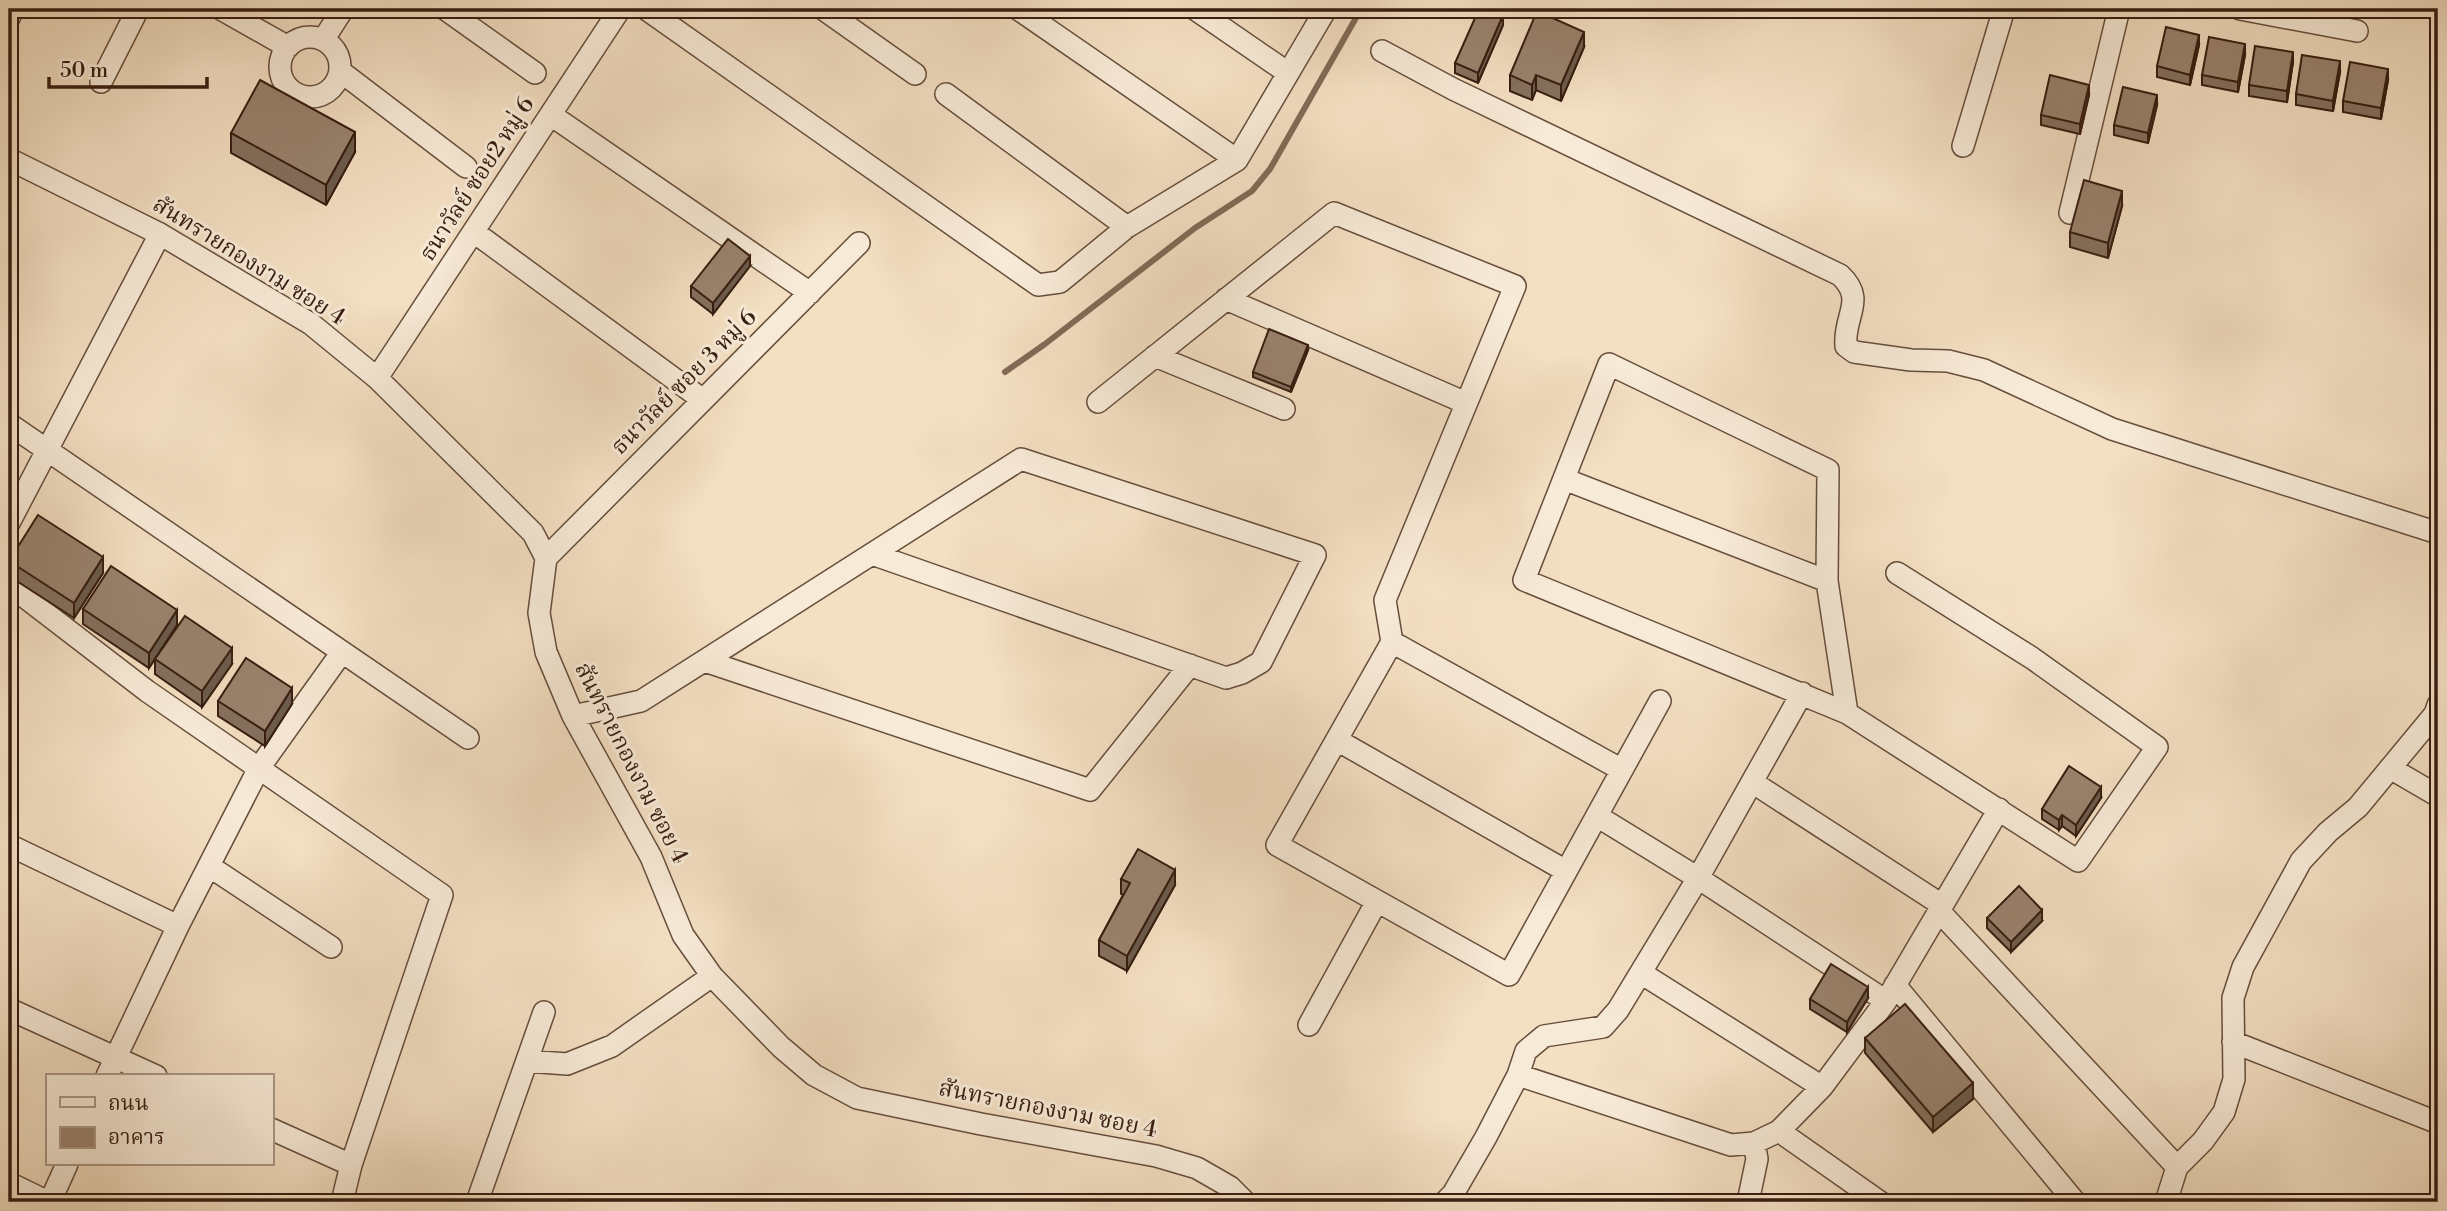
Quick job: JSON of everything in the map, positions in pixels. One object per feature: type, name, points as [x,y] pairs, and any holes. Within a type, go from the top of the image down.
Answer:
[{"type":"street","points":[[9,18],[13,9]]},
{"type":"street","points":[[101,82],[138,9]]},
{"type":"street","points":[[221,9],[288,47]]},
{"type":"street","points":[[323,40],[343,9]]},
{"type":"street","points":[[445,9],[534,73]]},
{"type":"street","name":"ธนาวัลย์ ซอย2 หมู่ 6","points":[[377,379],[620,9]]},
{"type":"street","points":[[646,9],[1038,285],[1060,282],[1127,227],[1237,160],[1326,9]]},
{"type":"street","points":[[823,9],[915,74]]},
{"type":"street","points":[[1018,9],[1237,160]]},
{"type":"street","points":[[1195,9],[1288,73]]},
{"type":"street","points":[[1963,146],[2004,9]]},
{"type":"street","points":[[2070,213],[2119,9]]},
{"type":"street","points":[[2240,9],[2357,31]]},
{"type":"street","points":[[304,38],[323,40],[336,53],[340,71],[337,80],[324,94],[306,97],[289,89],[280,73],[279,63],[288,47],[304,38]]},
{"type":"street","points":[[1382,51],[1465,95],[1840,275],[1852,286],[1854,299],[1845,336],[1846,346],[1854,352],[1911,360],[1948,361],[1984,370],[2022,385],[2112,429],[2438,533]]},
{"type":"street","points":[[340,71],[466,167]]},
{"type":"street","points":[[946,94],[1127,227]]},
{"type":"street","points":[[551,115],[810,293]]},
{"type":"street","name":"สันทรายกองงาม ซอย 4","points":[[9,159],[160,234],[310,324],[377,379],[533,533],[546,558],[539,613],[547,652],[573,716],[651,857],[683,935],[712,976],[781,1047],[814,1074],[857,1098],[1156,1156],[1197,1168],[1230,1186],[1245,1202]]},
{"type":"street","points":[[1098,402],[1334,213],[1515,286],[1385,600],[1392,642],[1277,845],[1509,975],[1660,701]]},
{"type":"street","points":[[474,232],[703,400]]},
{"type":"street","points":[[9,523],[160,234]]},
{"type":"street","name":"ธนาวัลย์ ซอย 3 หมู่ 6","points":[[546,558],[859,243]]},
{"type":"street","points":[[1226,299],[1466,403]]},
{"type":"street","points":[[1155,356],[1284,409]]},
{"type":"street","points":[[1847,713],[1827,581],[1828,471],[1609,364],[1524,580],[1847,713],[2078,861],[2157,747],[2032,658],[1898,573]]},
{"type":"street","points":[[9,424],[468,738]]},
{"type":"street","points":[[573,716],[641,701],[1021,459],[1315,555],[1261,662],[1242,673],[1226,678],[872,554]]},
{"type":"street","points":[[1564,479],[1827,581]]},
{"type":"street","points":[[9,585],[147,691],[442,895],[351,1165],[342,1202]]},
{"type":"street","points":[[1392,642],[1622,771]]},
{"type":"street","points":[[111,1067],[178,926],[259,768],[342,652]]},
{"type":"street","points":[[705,662],[1090,790],[1190,665]]},
{"type":"street","points":[[1445,1202],[1453,1194],[1486,1138],[1518,1075],[1526,1051],[1544,1036],[1603,1027],[1618,1010],[1698,878],[1802,693]]},
{"type":"street","points":[[2166,1202],[2177,1167],[2203,1141],[2224,1112],[2234,1079],[2233,998],[2243,967],[2301,861],[2328,832],[2358,807],[2435,714],[2438,705]]},
{"type":"street","points":[[1337,740],[1566,872]]},
{"type":"street","points":[[2390,768],[2438,796]]},
{"type":"street","points":[[1752,782],[1940,908],[2177,1167]]},
{"type":"street","points":[[1518,1075],[1731,1145],[1754,1143],[1779,1131],[1822,1087],[1891,993],[1999,810]]},
{"type":"street","points":[[1597,816],[1891,993],[2075,1202]]},
{"type":"street","points":[[9,845],[178,926]]},
{"type":"street","points":[[209,866],[331,947]]},
{"type":"street","points":[[1309,1025],[1377,901]]},
{"type":"street","points":[[1641,973],[1822,1087]]},
{"type":"street","points":[[527,1061],[567,1064],[612,1046],[712,976]]},
{"type":"street","points":[[9,1009],[111,1067],[146,1074]]},
{"type":"street","points":[[477,1202],[544,1012]]},
{"type":"street","points":[[2233,1042],[2436,1122]]},
{"type":"street","points":[[273,1130],[351,1165]]},
{"type":"street","points":[[1779,1131],[1880,1202]]},
{"type":"street","points":[[1748,1202],[1757,1159],[1754,1143]]},
{"type":"street","points":[[9,1183],[49,1202],[67,1166]]},
{"type":"building","points":[[1479,9],[1489,9],[1503,15],[1478,73],[1455,63]]},
{"type":"building","points":[[1537,11],[1584,32],[1561,85],[1536,75],[1532,85],[1510,75]]},
{"type":"building","points":[[2166,27],[2199,35],[2190,75],[2157,66]]},
{"type":"building","points":[[2209,37],[2245,44],[2238,82],[2202,75]]},
{"type":"building","points":[[2255,46],[2293,52],[2287,91],[2249,85]]},
{"type":"building","points":[[2302,55],[2340,61],[2333,101],[2296,94]]},
{"type":"building","points":[[2350,62],[2388,69],[2381,108],[2343,101]]},
{"type":"building","points":[[2050,75],[2089,85],[2080,124],[2041,115]]},
{"type":"building","points":[[260,80],[355,132],[326,185],[231,133]]},
{"type":"building","points":[[2123,87],[2157,95],[2148,133],[2114,125]]},
{"type":"building","points":[[2084,180],[2122,191],[2108,243],[2070,232]]},
{"type":"building","points":[[728,239],[750,256],[713,303],[691,286]]},
{"type":"building","points":[[1269,329],[1308,345],[1291,387],[1253,372]]},
{"type":"building","points":[[38,515],[103,557],[74,603],[9,561]]},
{"type":"building","points":[[111,566],[177,610],[149,653],[83,609]]},
{"type":"building","points":[[185,616],[232,648],[202,691],[155,659]]},
{"type":"building","points":[[246,658],[292,688],[265,731],[218,701]]},
{"type":"building","points":[[2069,766],[2101,787],[2076,825],[2062,815],[2059,820],[2042,809]]},
{"type":"building","points":[[1138,849],[1175,870],[1127,956],[1099,940],[1130,883],[1121,879]]},
{"type":"building","points":[[2019,886],[2042,910],[2011,942],[1987,918]]},
{"type":"building","points":[[1831,964],[1868,987],[1847,1022],[1810,999]]},
{"type":"building","points":[[1905,1004],[1973,1083],[1933,1117],[1865,1038]]},
{"type":"waterway","points":[[1005,372],[1195,228],[1252,191],[1270,169],[1361,9]]}]
